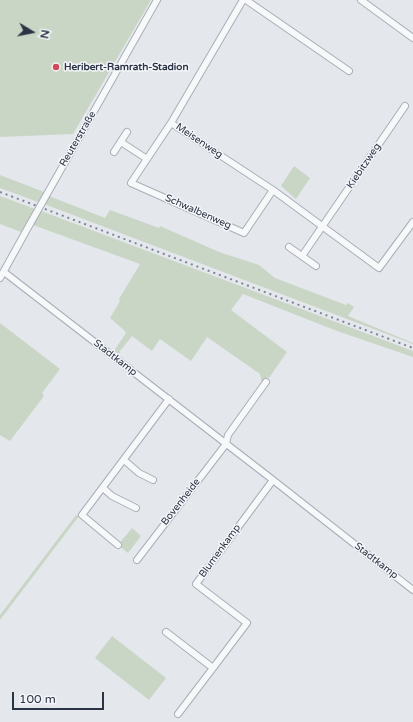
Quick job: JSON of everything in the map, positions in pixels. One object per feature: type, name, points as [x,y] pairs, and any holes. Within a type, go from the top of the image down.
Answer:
[{"type":"street","name":"Reuterstraße","points":[[0,278],[158,0]]},
{"type":"street","name":"Meisenweg","points":[[349,71],[245,0],[171,123],[273,190],[379,268],[413,222]]},
{"type":"street","points":[[361,0],[413,38]]},
{"type":"street","name":"Kiebitzweg","points":[[323,226],[405,106]]},
{"type":"street","name":"Schwalbenweg","points":[[171,123],[131,183],[244,233],[273,190]]},
{"type":"street","points":[[114,152],[127,132]]},
{"type":"street","points":[[121,142],[147,159]]},
{"type":"street","points":[[302,256],[323,226]]},
{"type":"street","points":[[289,247],[316,266]]},
{"type":"street","name":"Stadtkamp","points":[[4,272],[413,590]]},
{"type":"street","points":[[226,444],[228,435],[266,382]]},
{"type":"street","points":[[118,545],[82,515],[169,399]]},
{"type":"street","name":"Bovenheide","points":[[137,560],[226,444]]},
{"type":"street","points":[[124,460],[139,473],[153,480]]},
{"type":"street","name":"Blumenkamp","points":[[178,714],[247,623],[196,584],[273,480]]},
{"type":"street","points":[[102,488],[112,496],[136,508]]},
{"type":"street","points":[[166,632],[213,668]]},
{"type":"green space","name":"Heribert-Ramrath-Stadion","points":[[0,0],[151,0],[73,134],[0,137]]},
{"type":"green space","points":[[294,166],[310,178],[296,199],[281,186]]},
{"type":"green space","points":[[0,175],[44,192],[38,202],[0,188]]},
{"type":"green space","points":[[0,196],[35,209],[21,232],[0,224]]},
{"type":"green space","points":[[49,196],[105,218],[110,210],[159,228],[160,226],[219,252],[259,265],[275,278],[346,305],[348,303],[354,307],[348,316],[413,344],[44,204]]},
{"type":"green space","points":[[41,211],[413,351],[413,357],[337,331],[243,294],[231,310],[287,352],[269,378],[267,377],[262,383],[260,374],[207,337],[191,361],[160,339],[152,351],[132,336],[120,351],[120,356],[114,351],[126,333],[110,318],[120,301],[119,299],[140,264],[33,225]]},
{"type":"green space","points":[[0,323],[60,369],[42,393],[44,396],[10,441],[0,435]]},
{"type":"green space","points":[[76,515],[79,516],[0,620],[0,615]]},
{"type":"green space","points":[[132,528],[141,536],[128,553],[118,545]]},
{"type":"green space","points":[[112,636],[166,678],[149,700],[95,658]]},
{"type":"railway","points":[[0,192],[413,348]]},
{"type":"place","name":"Heribert-Ramrath-Stadion","points":[[56,67]]}]
